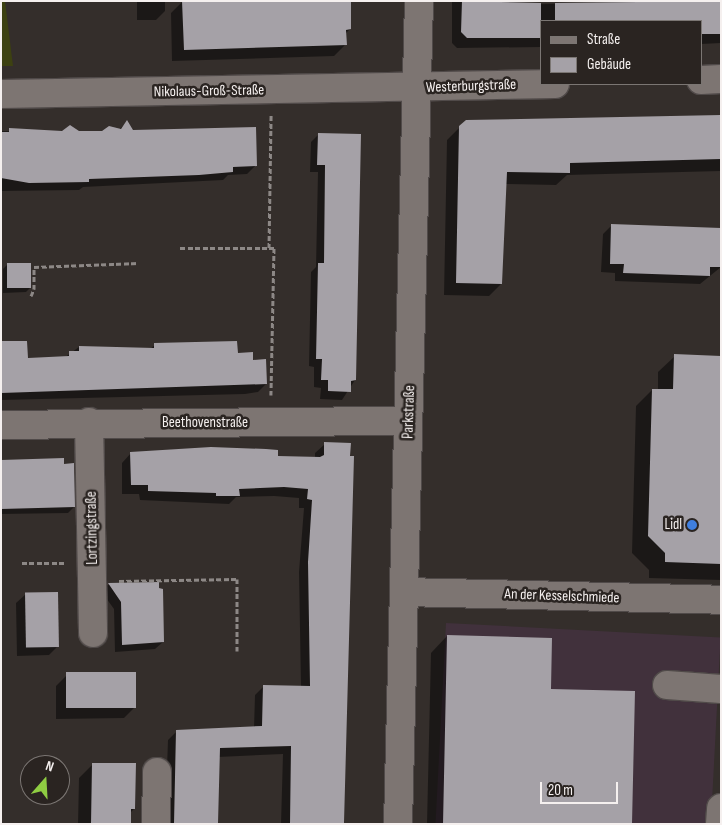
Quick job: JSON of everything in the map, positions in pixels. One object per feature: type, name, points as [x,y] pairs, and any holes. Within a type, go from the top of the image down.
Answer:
[{"type":"street","name":"Parkstraße","points":[[398,824],[419,1]]},
{"type":"street","points":[[702,80],[721,79]]},
{"type":"street","name":"Westerburgstraße","points":[[418,87],[540,84]]},
{"type":"street","name":"Nikolaus-Groß-Straße","points":[[1,94],[418,87]]},
{"type":"street","name":"Beethovenstraße","points":[[1,425],[90,422],[270,423],[408,420]]},
{"type":"street","name":"Lortzingstraße","points":[[90,422],[93,633]]},
{"type":"street","name":"An der Kesselschmiede","points":[[404,592],[721,600]]},
{"type":"street","points":[[667,686],[721,689]]},
{"type":"street","points":[[156,824],[157,772]]},
{"type":"street","points":[[720,824],[721,808]]},
{"type":"path","points":[[269,248],[268,163],[273,157],[271,90]]},
{"type":"path","points":[[180,248],[274,248],[270,423]]},
{"type":"path","points":[[30,296],[34,288],[34,267],[139,263]]},
{"type":"path","points":[[22,563],[93,572],[237,579],[237,651]]},
{"type":"shaded area","points":[[446,623],[721,637],[711,824],[435,824]]},
{"type":"green space","points":[[1,1],[5,1],[13,66],[1,66]]},
{"type":"building","points":[[182,1],[351,2],[351,29],[346,30],[347,45],[184,50]]},
{"type":"building","points":[[462,1],[541,3],[540,38],[467,38],[461,32]]},
{"type":"building","points":[[721,1],[721,34],[702,34],[702,20],[555,20],[555,3]]},
{"type":"building","points":[[721,115],[721,159],[570,163],[570,173],[507,172],[502,284],[456,283],[459,126],[466,120]]},
{"type":"building","points":[[127,120],[133,130],[256,127],[257,166],[233,167],[233,172],[89,179],[89,182],[29,183],[1,178],[1,132],[9,132],[9,128],[62,131],[70,125],[79,131],[102,131],[109,126],[121,129]]},
{"type":"building","points":[[318,133],[361,134],[356,380],[351,381],[351,392],[328,391],[328,380],[321,380],[322,359],[316,359],[318,263],[324,263],[325,165],[317,165]]},
{"type":"building","points":[[611,224],[721,228],[721,267],[710,267],[710,276],[623,273],[624,264],[610,264]]},
{"type":"building","points":[[7,263],[31,263],[31,288],[7,288]]},
{"type":"building","points":[[2,341],[27,341],[28,358],[69,356],[69,351],[79,351],[79,346],[154,348],[154,343],[237,341],[238,353],[253,352],[253,360],[266,359],[267,384],[1,393]]},
{"type":"building","points":[[674,354],[721,356],[721,564],[665,562],[665,553],[648,536],[652,389],[673,389]]},
{"type":"building","points":[[324,442],[351,443],[350,456],[354,456],[344,823],[290,824],[291,746],[220,748],[218,824],[174,824],[176,730],[262,726],[263,685],[310,686],[308,562],[312,500],[307,499],[308,489],[284,487],[239,489],[240,496],[216,496],[216,493],[148,491],[148,485],[131,485],[130,452],[211,447],[278,450],[278,456],[320,457],[324,455]]},
{"type":"building","points":[[64,458],[64,464],[74,463],[75,507],[1,509],[1,460]]},
{"type":"building","points":[[159,582],[159,588],[163,589],[164,642],[122,645],[121,602],[108,583]]},
{"type":"building","points":[[58,592],[59,647],[26,648],[25,593]]},
{"type":"building","points":[[447,635],[552,638],[551,689],[635,691],[632,824],[443,824]]},
{"type":"building","points":[[66,672],[136,672],[136,708],[66,708]]},
{"type":"building","points":[[92,763],[136,763],[135,809],[131,809],[131,824],[91,824]]},
{"type":"place","name":"Lidl","points":[[692,525]]}]
